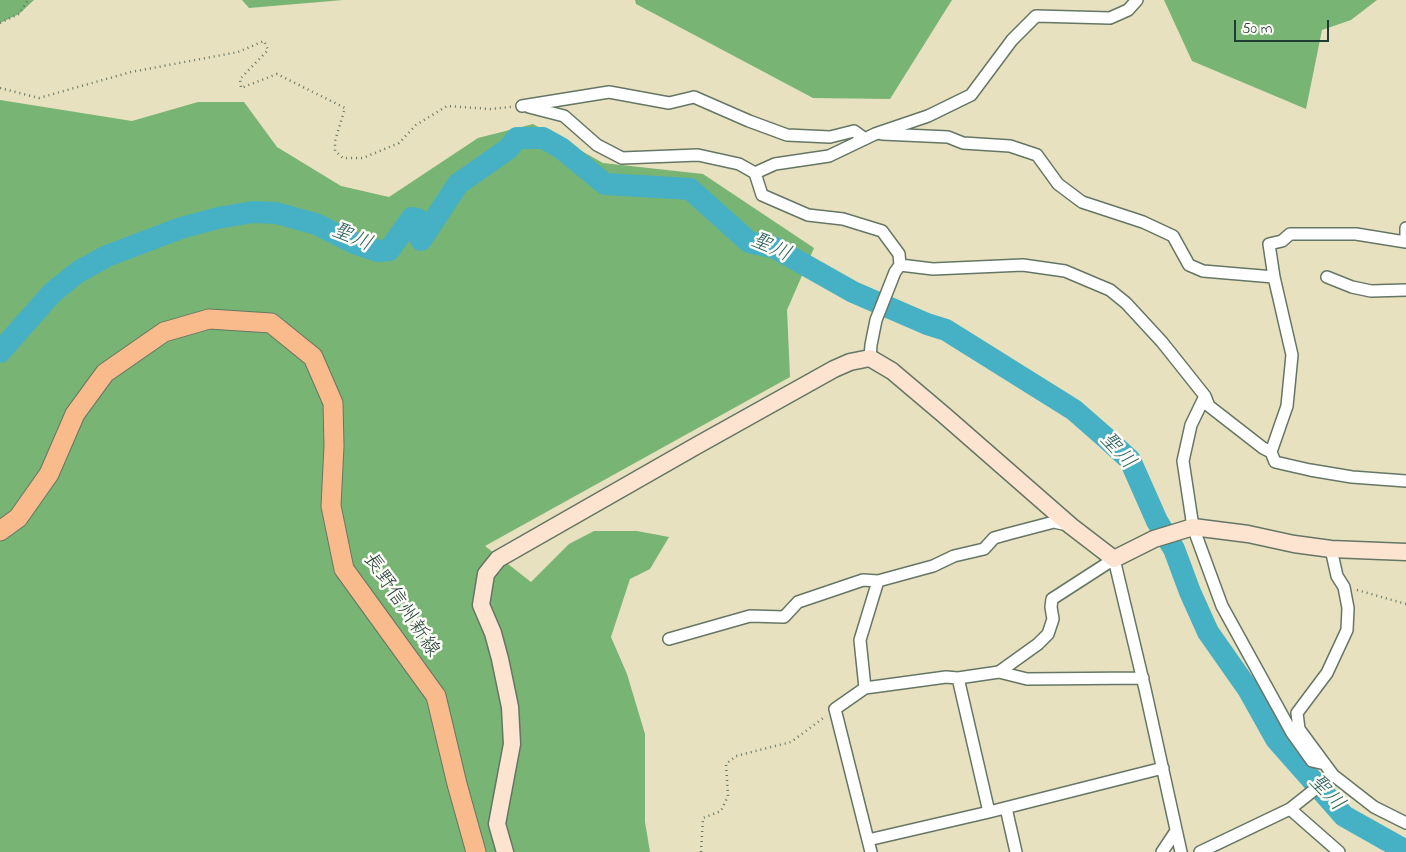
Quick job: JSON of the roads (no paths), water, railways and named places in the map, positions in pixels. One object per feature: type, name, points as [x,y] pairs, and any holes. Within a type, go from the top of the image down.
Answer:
[{"type":"main road","name":"長野信州新線","points":[[0,531],[18,518],[49,474],[75,414],[105,373],[164,332],[209,319],[271,323],[313,358],[333,403],[332,506],[344,569],[436,696],[457,784],[476,852]]},
{"type":"street","points":[[756,173],[775,164],[828,156],[870,136],[928,116],[971,95],[1012,40],[1036,16],[1110,18],[1128,10],[1137,0]]},
{"type":"street","points":[[870,358],[876,320],[895,272],[900,265],[899,254],[882,231],[843,219],[808,216],[789,209],[762,195],[756,173],[739,164],[698,155],[622,158],[597,145],[564,116],[522,106],[609,92],[669,103],[694,97],[787,135],[830,137],[854,131],[870,136],[948,137],[964,143],[1010,146],[1037,155],[1058,184],[1082,202],[1143,222],[1172,236],[1189,265],[1203,271],[1274,277]]},
{"type":"street","points":[[1406,228],[1406,242],[1356,234],[1290,234],[1282,241],[1269,244],[1274,277],[1292,355],[1286,406],[1271,452],[1275,462],[1310,470],[1406,481]]},
{"type":"street","points":[[900,265],[933,269],[1023,265],[1066,271],[1110,290],[1126,302],[1162,342],[1205,396],[1209,406],[1263,448],[1271,452]]},
{"type":"street","points":[[1327,277],[1352,287],[1371,291],[1406,290]]},
{"type":"street","points":[[505,852],[497,824],[512,735],[510,707],[500,659],[493,633],[481,605],[486,574],[498,559],[713,436],[834,369],[850,362],[870,358],[892,372],[1071,526],[1114,559],[1143,678],[1181,852]]},
{"type":"street","points":[[1205,396],[1191,425],[1183,461],[1187,529],[1222,606],[1292,733],[1312,761],[1325,764]]},
{"type":"street","points":[[669,639],[750,616],[784,617],[798,602],[863,580],[878,581],[933,566],[954,556],[984,549],[994,538],[1054,522],[1071,526]]},
{"type":"street","points":[[999,672],[1038,644],[1048,634],[1053,619],[1052,599],[1114,559],[1154,539],[1187,529],[1248,534],[1294,544],[1331,549],[1406,552]]},
{"type":"street","points":[[1331,549],[1337,576],[1344,588],[1348,608],[1347,630],[1327,673],[1297,713],[1299,729],[1325,764],[1329,777],[1374,806],[1406,823]]},
{"type":"street","points":[[865,688],[860,640],[878,581]]},
{"type":"street","points":[[871,852],[835,709],[865,688],[936,678],[958,678],[999,672],[1027,680],[1143,678]]},
{"type":"street","points":[[958,678],[989,812]]},
{"type":"street","points":[[868,840],[1006,808],[1163,768]]},
{"type":"street","points":[[1200,852],[1290,809],[1329,777]]},
{"type":"street","points":[[1006,808],[1016,852]]},
{"type":"street","points":[[1290,809],[1339,852]]},
{"type":"street","points":[[1162,852],[1176,832]]},
{"type":"waterway","name":"聖川","points":[[0,352],[52,293],[78,272],[107,256],[181,228],[218,218],[253,212],[276,213],[316,224],[354,243],[378,251],[389,250],[412,218],[417,219],[421,240],[458,184],[508,149],[517,138],[543,138],[561,148],[605,184],[690,189],[749,242],[775,248],[853,292],[927,324],[946,330],[1074,410],[1130,460],[1157,521],[1174,549],[1208,632],[1248,689],[1276,739],[1344,816],[1406,851]]}]
